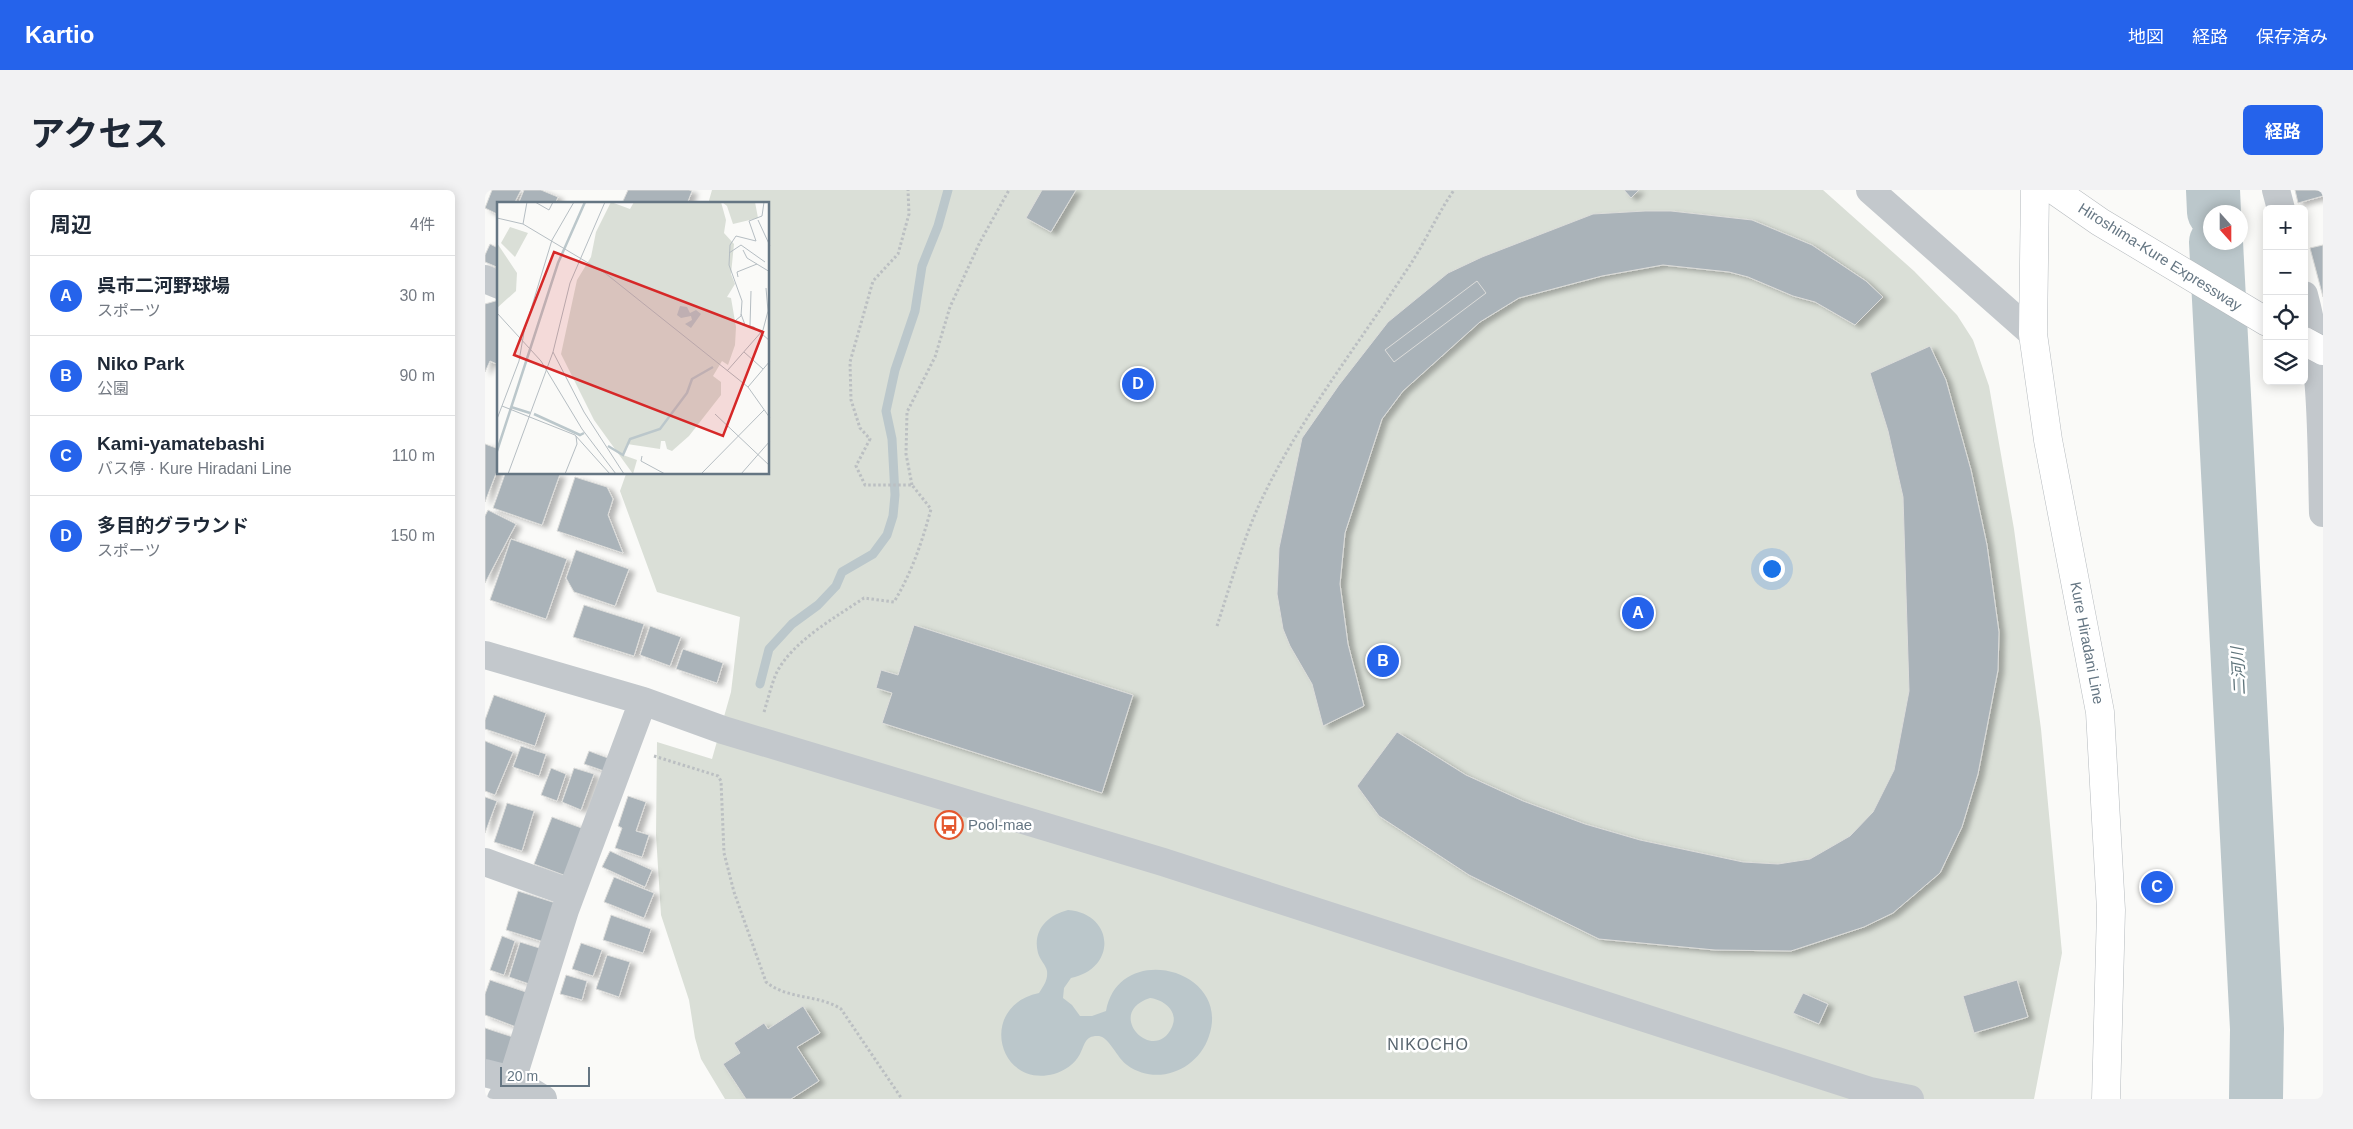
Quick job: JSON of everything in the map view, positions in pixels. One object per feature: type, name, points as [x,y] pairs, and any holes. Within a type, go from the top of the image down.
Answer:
[{"type":"main road","name":"Kure Hiradani Line","points":[[2035,190],[2033,334],[2049,440],[2100,712],[2111,910],[2106,1099]]},
{"type":"main road","name":"Hiroshima-Kure Expressway","points":[[2054,190],[2099,222],[2263,320]]},
{"type":"main road","points":[[2308,343],[2323,351]]},
{"type":"street","points":[[1870,190],[2033,334]]},
{"type":"street","points":[[2276,190],[2280,205]]},
{"type":"street","points":[[485,279],[497,284]]},
{"type":"street","points":[[2308,308],[2312,321],[2320,398],[2323,513]]},
{"type":"street","points":[[485,655],[643,701],[723,730],[1163,862],[1870,1091],[1910,1099]]},
{"type":"street","points":[[506,1090],[571,893],[624,746],[643,701]]},
{"type":"street","points":[[485,862],[571,893]]},
{"type":"street","points":[[485,1073],[506,1090],[543,1099]]},
{"type":"path","points":[[908,190],[909,214],[898,254],[873,280],[850,362],[851,400],[860,428],[870,439],[857,466],[865,485],[912,485]]},
{"type":"path","points":[[764,712],[776,674],[788,655],[837,616],[864,598],[894,602],[908,578],[922,544],[931,509],[912,485],[906,454],[907,412],[935,357],[950,307],[980,242],[1009,190]]},
{"type":"path","points":[[1217,626],[1251,524],[1285,455],[1312,410],[1407,270],[1454,190]]},
{"type":"path","points":[[624,746],[718,776],[721,781],[724,853],[734,892],[766,982],[775,989],[803,998],[830,1002],[841,1009],[902,1099]]},
{"type":"shaded area","points":[[712,190],[1823,190],[1914,271],[1957,315],[1973,340],[1989,386],[2014,529],[2041,729],[2062,953],[2034,1099],[725,1099],[701,1059],[695,1038],[689,1000],[661,915],[656,835],[657,742],[712,759],[731,692],[740,617],[657,592],[620,491],[626,475],[770,475],[770,202],[709,202]]},
{"type":"shaded area","points":[[1068,910],[1084,914],[1095,921],[1102,931],[1104,942],[1103,954],[1097,964],[1086,973],[1071,978],[1064,988],[1063,998],[1072,1005],[1080,1016],[1092,1016],[1106,1011],[1115,989],[1131,976],[1150,970],[1171,972],[1190,980],[1204,994],[1212,1013],[1209,1036],[1204,1048],[1196,1058],[1175,1072],[1151,1075],[1127,1065],[1103,1037],[1094,1036],[1088,1039],[1072,1064],[1054,1074],[1035,1075],[1019,1070],[1008,1058],[1002,1044],[1002,1028],[1007,1013],[1020,1001],[1039,993],[1044,985],[1047,971],[1038,953],[1037,937],[1043,925],[1061,912]],"holes":[[[1150,998],[1169,1007],[1174,1021],[1164,1038],[1154,1041],[1145,1039],[1137,1033],[1132,1024],[1131,1014],[1137,1005]]]},
{"type":"building","points":[[492,190],[521,190],[515,202],[497,202],[497,214],[485,208]]},
{"type":"building","points":[[524,190],[541,190],[558,197],[556,202],[519,202]]},
{"type":"building","points":[[628,190],[692,191],[688,202],[623,201]]},
{"type":"building","points":[[1042,190],[1076,190],[1051,232],[1026,218]]},
{"type":"building","points":[[1624,190],[1639,190],[1631,198]]},
{"type":"building","points":[[2295,190],[2323,190],[2323,196],[2298,203]]},
{"type":"building","points":[[1671,211],[1752,220],[1812,245],[1866,281],[1883,297],[1855,325],[1815,302],[1793,296],[1748,277],[1729,272],[1663,265],[1602,276],[1519,298],[1480,322],[1403,391],[1382,419],[1345,533],[1340,584],[1348,644],[1364,706],[1323,726],[1312,684],[1290,646],[1283,629],[1277,594],[1279,548],[1302,438],[1339,385],[1388,322],[1448,273],[1482,257],[1593,214]]},
{"type":"building","points":[[490,244],[496,247],[497,245],[497,267],[485,262],[485,255]]},
{"type":"building","points":[[2323,245],[2323,297],[2310,248]]},
{"type":"building","points":[[1477,281],[1486,293],[1394,362],[1385,350]]},
{"type":"building","points":[[497,301],[497,364],[490,361],[485,372],[485,304]]},
{"type":"building","points":[[1930,346],[1946,380],[1971,470],[1987,545],[1999,632],[1998,670],[1978,774],[1962,827],[1940,873],[1893,913],[1864,927],[1791,951],[1715,950],[1599,939],[1469,875],[1379,816],[1357,786],[1397,732],[1466,775],[1523,801],[1585,824],[1640,840],[1743,862],[1778,864],[1810,859],[1850,836],[1873,812],[1894,770],[1909,691],[1903,497],[1888,431],[1870,373]]},
{"type":"building","points":[[485,444],[497,448],[497,471],[485,502]]},
{"type":"building","points":[[505,475],[560,475],[542,525],[493,508]]},
{"type":"building","points":[[575,477],[607,487],[613,499],[608,515],[623,553],[557,531]]},
{"type":"building","points":[[488,510],[516,524],[485,583],[485,516]]},
{"type":"building","points":[[511,539],[567,559],[546,619],[490,600]]},
{"type":"building","points":[[576,550],[629,569],[615,606],[574,592],[566,578]]},
{"type":"building","points":[[584,605],[644,624],[634,656],[573,637]]},
{"type":"building","points":[[914,625],[1133,695],[1102,793],[882,723],[892,693],[876,688],[881,670],[898,675]]},
{"type":"building","points":[[650,626],[681,637],[670,666],[640,655]]},
{"type":"building","points":[[683,649],[723,663],[717,683],[676,669]]},
{"type":"building","points":[[494,695],[546,713],[535,746],[485,729],[485,720]]},
{"type":"building","points":[[485,741],[513,752],[495,795],[485,791]]},
{"type":"building","points":[[521,746],[546,754],[539,776],[513,767]]},
{"type":"building","points":[[589,751],[608,758],[604,771],[584,764]]},
{"type":"building","points":[[551,768],[566,774],[557,801],[541,795]]},
{"type":"building","points":[[574,768],[594,774],[581,810],[562,802]]},
{"type":"building","points":[[628,796],[646,802],[636,831],[649,835],[642,857],[615,848],[622,828],[618,826]]},
{"type":"building","points":[[485,797],[497,801],[485,833]]},
{"type":"building","points":[[507,803],[534,811],[522,851],[494,842]]},
{"type":"building","points":[[552,817],[587,830],[569,877],[534,864]]},
{"type":"building","points":[[610,851],[652,870],[645,887],[602,867]]},
{"type":"building","points":[[614,877],[654,893],[644,918],[604,902]]},
{"type":"building","points":[[518,891],[562,905],[550,944],[506,930]]},
{"type":"building","points":[[611,915],[651,929],[643,953],[603,940]]},
{"type":"building","points":[[502,936],[515,941],[504,975],[490,970]]},
{"type":"building","points":[[520,942],[546,950],[535,986],[509,977]]},
{"type":"building","points":[[581,943],[602,950],[593,976],[572,969]]},
{"type":"building","points":[[607,955],[630,962],[619,997],[596,989]]},
{"type":"building","points":[[566,975],[587,981],[582,1000],[560,994]]},
{"type":"building","points":[[490,980],[529,993],[516,1027],[485,1015],[485,994]]},
{"type":"building","points":[[2017,980],[2028,1017],[1974,1033],[1963,996]]},
{"type":"building","points":[[1803,993],[1828,1004],[1819,1024],[1793,1013]]},
{"type":"building","points":[[803,1006],[820,1033],[797,1047],[819,1081],[791,1099],[746,1099],[723,1064],[740,1053],[734,1043],[764,1023],[768,1029]]},
{"type":"building","points":[[485,1028],[513,1037],[503,1070],[485,1064]]},
{"type":"waterway","points":[[760,684],[769,649],[792,624],[818,605],[836,586],[842,572],[873,554],[887,535],[893,516],[895,495],[892,439],[886,411],[895,370],[915,311],[922,266],[938,226],[948,190]]},
{"type":"waterway","name":"二河川","points":[[2213,190],[2214,205]]},
{"type":"waterway","name":"二河川","points":[[2216,250],[2257,1029],[2256,1099]]},
{"type":"place","name":"多目的グラウンド","points":[[1138,384]]},
{"type":"place","name":"呉市二河野球場","points":[[1638,613]]},
{"type":"place","name":"Niko Park","points":[[1383,661]]},
{"type":"place","name":"Pool-mae","points":[[949,825]]},
{"type":"place","name":"Kami-yamatebashi","points":[[2157,887]]},
{"type":"district","name":"NIKOCHO","points":[[1428,1044]]}]
